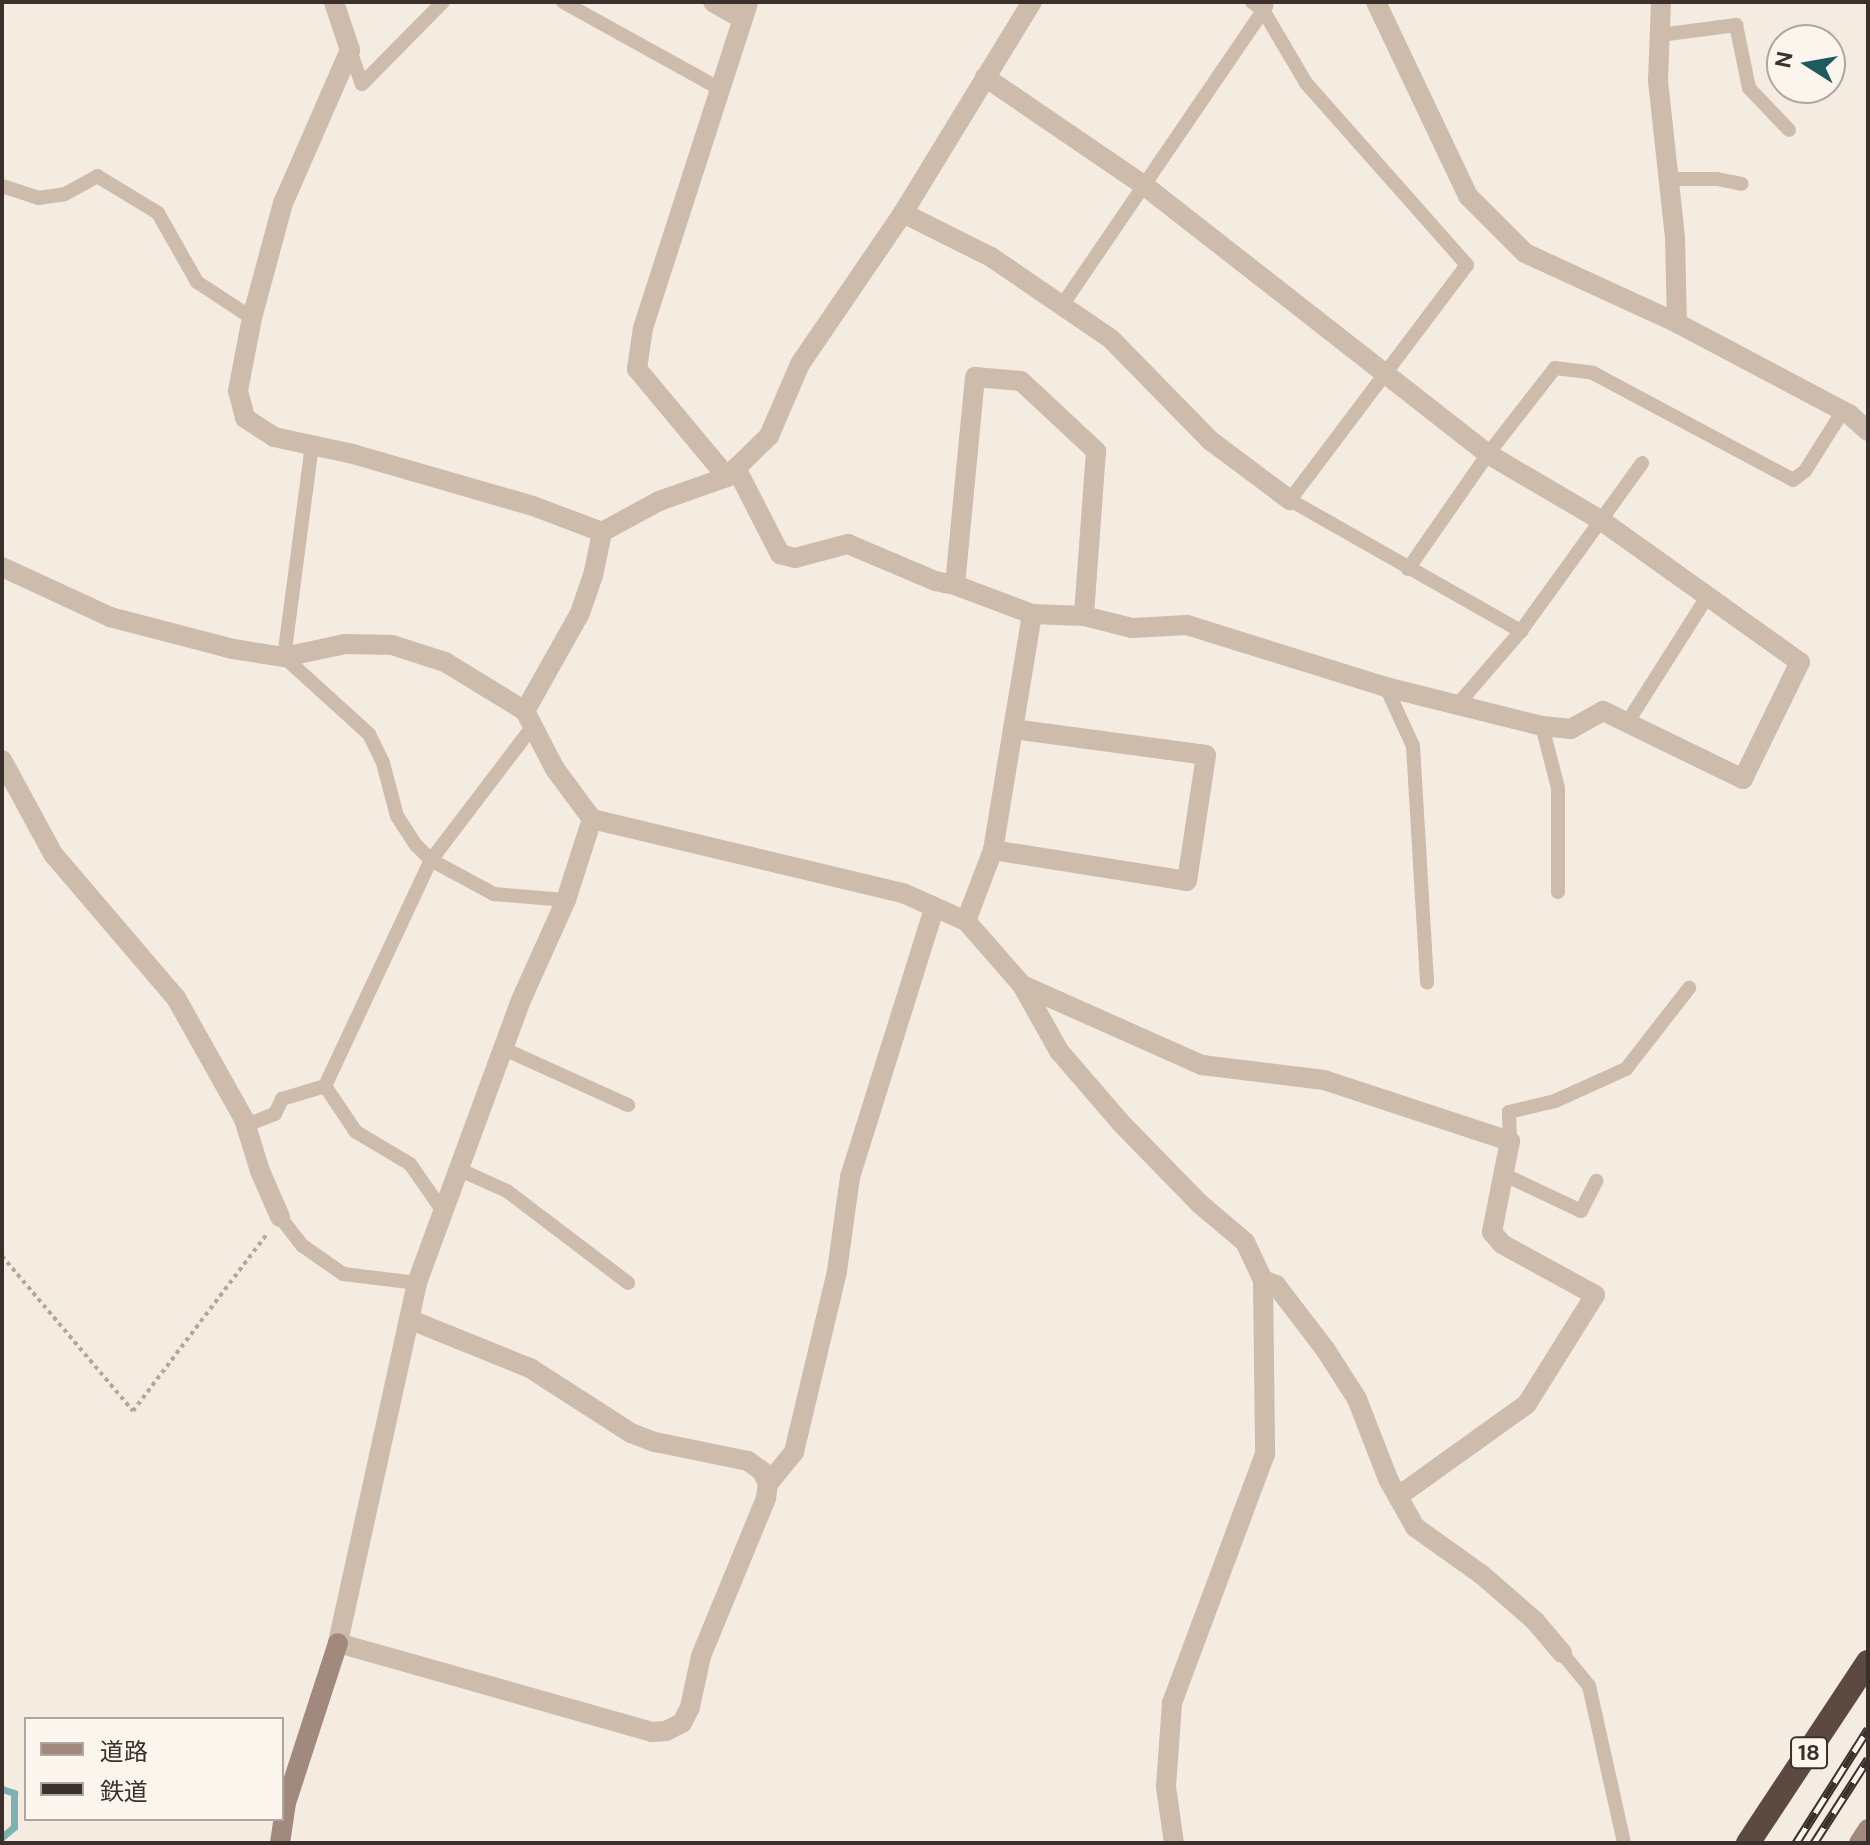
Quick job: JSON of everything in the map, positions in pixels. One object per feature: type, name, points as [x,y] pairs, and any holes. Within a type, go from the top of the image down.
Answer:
[{"type":"highway","name":"18","points":[[1748,1843],[1868,1662]]},
{"type":"street","points":[[334,2],[350,50],[283,203],[252,318],[238,391],[245,418],[274,437],[533,506],[602,532],[659,501],[732,473],[769,436],[800,364],[903,213],[1032,2]]},
{"type":"street","points":[[713,2],[746,10],[643,328],[637,369],[732,473],[780,554],[795,558],[848,544],[935,581],[955,585],[1032,614],[1084,616],[1132,628],[1187,625],[1386,687],[1542,726],[1571,729],[1603,711],[1743,779],[1800,662],[1602,521],[1488,454],[1145,186],[985,77]]},
{"type":"street","points":[[1376,2],[1468,196],[1525,253],[1677,323],[1843,411],[1868,431]]},
{"type":"street","points":[[1661,2],[1658,81],[1669,179],[1677,323]]},
{"type":"street","points":[[903,213],[991,257],[1111,339],[1211,441],[1290,500]]},
{"type":"street","points":[[955,585],[975,377],[1021,381],[1096,451],[1084,616]]},
{"type":"street","points":[[529,718],[580,613],[593,576],[602,532]]},
{"type":"street","points":[[2,567],[110,617],[172,635],[284,657],[345,644],[392,645],[445,662],[529,718],[555,769],[592,819],[903,893],[966,921],[1022,985],[1059,1051],[1122,1124],[1200,1204],[1245,1242],[1263,1280],[1265,1454],[1172,1703],[1166,1787],[1174,1843]]},
{"type":"street","points":[[966,921],[993,850],[1032,614]]},
{"type":"street","points":[[993,850],[1187,881],[1206,755],[1013,729]]},
{"type":"street","points":[[2,760],[53,854],[176,998],[246,1125],[260,1171],[280,1217]]},
{"type":"street","points":[[284,1816],[338,1643],[417,1283],[506,1050],[521,1000],[566,900],[592,819]]},
{"type":"street","points":[[338,1643],[652,1732],[666,1731],[682,1723],[690,1707],[701,1656],[766,1498],[768,1484],[794,1452],[837,1271],[850,1177],[934,909]]},
{"type":"street","points":[[1022,985],[1202,1065],[1324,1080],[1510,1141],[1492,1232],[1502,1244],[1595,1295],[1527,1404],[1400,1495]]},
{"type":"street","points":[[1263,1280],[1276,1285],[1325,1349],[1357,1399],[1388,1479],[1400,1495],[1415,1527],[1481,1574],[1535,1621],[1562,1653]]},
{"type":"street","points":[[411,1320],[530,1368],[643,1438],[748,1461],[762,1471],[768,1484]]},
{"type":"street","points":[[280,1843],[283,1821]]},
{"type":"street","points":[[1859,1843],[1868,1829]]},
{"type":"lane","points":[[350,50],[362,84],[443,2]]},
{"type":"lane","points":[[563,2],[722,90]]},
{"type":"lane","points":[[1063,304],[1145,186],[1261,5],[1306,83],[1467,265],[1386,377],[1290,500],[1521,631]]},
{"type":"lane","points":[[1660,35],[1736,25],[1749,88],[1789,130]]},
{"type":"lane","points":[[2,186],[38,198],[65,194],[97,176],[158,213],[197,282],[252,318]]},
{"type":"lane","points":[[1669,179],[1717,179],[1742,184]]},
{"type":"lane","points":[[1408,569],[1488,454],[1555,368],[1593,373],[1793,480],[1805,471],[1843,411]]},
{"type":"lane","points":[[312,445],[284,657],[369,734],[383,763],[397,816],[416,845],[431,860],[494,894],[566,900]]},
{"type":"lane","points":[[1459,703],[1521,631],[1642,463]]},
{"type":"lane","points":[[1627,723],[1707,597]]},
{"type":"lane","points":[[1386,687],[1413,746],[1427,983]]},
{"type":"lane","points":[[246,1125],[275,1114],[282,1099],[325,1086],[431,860],[529,718]]},
{"type":"lane","points":[[1542,726],[1558,788],[1558,892]]},
{"type":"lane","points":[[1510,1141],[1509,1112],[1555,1101],[1626,1069],[1689,988]]},
{"type":"lane","points":[[506,1050],[628,1105]]},
{"type":"lane","points":[[325,1086],[356,1132],[410,1164],[445,1214]]},
{"type":"lane","points":[[458,1169],[507,1191],[628,1283]]},
{"type":"lane","points":[[1505,1175],[1581,1211],[1596,1181]]},
{"type":"lane","points":[[280,1217],[303,1246],[343,1274],[417,1283]]},
{"type":"lane","points":[[1562,1653],[1589,1686],[1624,1843]]},
{"type":"path","points":[[2,1256],[133,1411],[280,1217]]},
{"type":"waterway","points":[[2,1789],[14,1793],[14,1827],[2,1837]]},
{"type":"railway","points":[[1796,1843],[1868,1729]]},
{"type":"railway","points":[[1814,1843],[1868,1759]]}]
